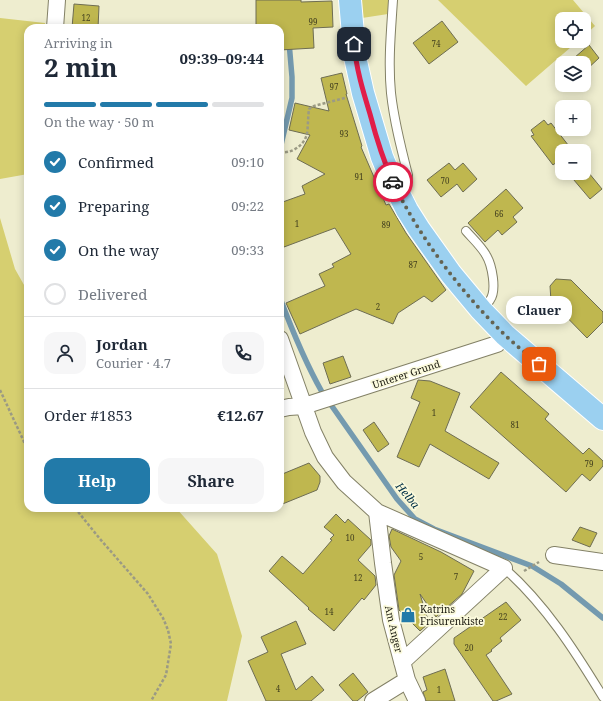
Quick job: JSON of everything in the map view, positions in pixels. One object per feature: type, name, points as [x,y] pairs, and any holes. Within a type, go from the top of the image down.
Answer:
[{"type":"main road","points":[[350,0],[355,57],[363,93],[382,157],[407,210],[451,274],[481,310],[505,335],[603,419]]},
{"type":"street","points":[[55,24],[57,0]]},
{"type":"street","name":"Unterer Grund","points":[[310,405],[497,344],[505,335]]},
{"type":"street","points":[[284,348],[310,405],[313,432],[325,457],[344,482],[378,512],[504,568]]},
{"type":"street","points":[[284,408],[310,405]]},
{"type":"street","name":"Am Anger","points":[[378,512],[390,614],[402,662],[504,568]]},
{"type":"street","points":[[554,554],[603,562]]},
{"type":"street","points":[[402,662],[407,680],[417,701]]},
{"type":"street","points":[[373,701],[407,680]]},
{"type":"lane","points":[[393,0],[390,59],[391,92],[393,112],[408,175],[407,184],[397,190]]},
{"type":"lane","points":[[466,231],[486,255],[490,264],[494,287],[491,300],[481,310]]},
{"type":"lane","points":[[504,568],[535,599],[584,666],[603,698]]},
{"type":"path","points":[[284,153],[296,150],[303,143],[307,135],[309,109],[314,106],[363,93]]},
{"type":"path","points":[[0,390],[24,442]]},
{"type":"path","points":[[78,512],[148,594],[163,618],[168,630],[171,644],[166,675],[151,701]]},
{"type":"path","points":[[528,569],[538,563]]},
{"type":"shaded area","points":[[362,0],[390,0],[388,14],[362,18]]},
{"type":"shaded area","points":[[438,0],[573,0],[583,12],[555,12],[555,48],[570,48],[561,56],[555,56],[555,61],[526,86]]},
{"type":"shaded area","points":[[0,18],[45,23],[24,24],[24,175],[0,179]]},
{"type":"shaded area","points":[[591,21],[595,26],[591,30]]},
{"type":"shaded area","points":[[0,218],[15,269],[24,285],[24,512],[180,512],[217,554],[242,636],[227,701],[0,701]]},
{"type":"building","points":[[256,0],[301,0],[301,2],[332,1],[333,27],[313,28],[314,48],[284,50],[284,24],[256,24]]},
{"type":"building","points":[[74,4],[99,6],[98,24],[72,24]]},
{"type":"building","points":[[442,21],[458,42],[429,64],[413,43]]},
{"type":"building","points":[[586,48],[591,48],[599,58],[591,65],[591,56],[576,56]]},
{"type":"building","points":[[342,73],[346,94],[362,146],[361,147],[386,205],[389,204],[406,233],[446,290],[432,302],[424,296],[398,313],[393,324],[356,309],[300,334],[286,303],[325,286],[319,274],[334,267],[332,264],[351,254],[335,228],[284,247],[284,202],[305,194],[302,186],[325,174],[297,159],[310,135],[289,130],[295,103],[329,111],[321,78]]},
{"type":"building","points":[[544,120],[548,125],[551,123],[555,128],[555,136],[561,136],[567,144],[555,144],[555,163],[553,165],[531,136],[534,135],[531,130]]},
{"type":"building","points":[[449,163],[455,170],[463,163],[477,179],[463,192],[457,184],[441,197],[427,180]]},
{"type":"building","points":[[591,176],[602,189],[590,199],[574,180],[591,180]]},
{"type":"building","points":[[506,189],[523,208],[513,217],[517,222],[502,235],[498,230],[485,242],[468,223]]},
{"type":"building","points":[[556,279],[571,280],[603,312],[603,322],[587,338],[551,301],[550,286]]},
{"type":"building","points":[[343,356],[351,377],[330,384],[323,363]]},
{"type":"building","points":[[501,372],[549,414],[545,419],[583,454],[589,448],[603,461],[603,466],[590,481],[582,474],[566,492],[470,407]]},
{"type":"building","points":[[418,380],[430,381],[460,393],[445,431],[499,463],[489,479],[430,444],[419,467],[397,457],[420,402],[411,398]]},
{"type":"building","points":[[374,422],[389,444],[378,452],[363,430]]},
{"type":"building","points":[[309,463],[320,476],[320,482],[317,490],[284,503],[284,473]]},
{"type":"building","points":[[336,514],[345,523],[348,519],[371,540],[371,545],[358,560],[375,576],[376,585],[364,600],[362,598],[334,631],[308,609],[309,608],[269,571],[282,556],[303,574],[332,540],[330,539],[334,535],[324,527]]},
{"type":"building","points":[[580,527],[597,533],[590,547],[572,540]]},
{"type":"building","points":[[392,529],[441,552],[474,571],[462,594],[436,617],[420,594],[428,624],[420,631],[399,610],[394,575],[401,561],[391,547],[389,536]]},
{"type":"building","points":[[506,602],[521,620],[500,638],[502,641],[486,655],[512,694],[493,701],[454,644],[454,638]]},
{"type":"building","points":[[296,621],[306,644],[281,654],[296,690],[312,676],[324,690],[311,701],[266,701],[248,661],[268,652],[261,637]]},
{"type":"building","points":[[445,669],[455,701],[426,701],[423,692],[427,690],[423,677]]},
{"type":"building","points":[[353,673],[368,692],[357,701],[353,701],[339,685]]},
{"type":"waterway","name":"Helba","points":[[284,132],[292,98],[289,42]]},
{"type":"waterway","name":"Helba","points":[[284,309],[299,346],[322,392],[397,499],[415,519],[434,529],[532,566],[561,584],[603,618]]},
{"type":"way so far","points":[[393,182],[407,210],[451,274],[481,310],[505,335],[539,364]]},
{"type":"place","name":"Clauer","points":[[539,364]]},
{"type":"place","name":"Katrins Frisurenkiste","points":[[408,615]]},
{"type":"route","points":[[354,44],[355,57],[363,93],[382,157],[393,182]]}]
